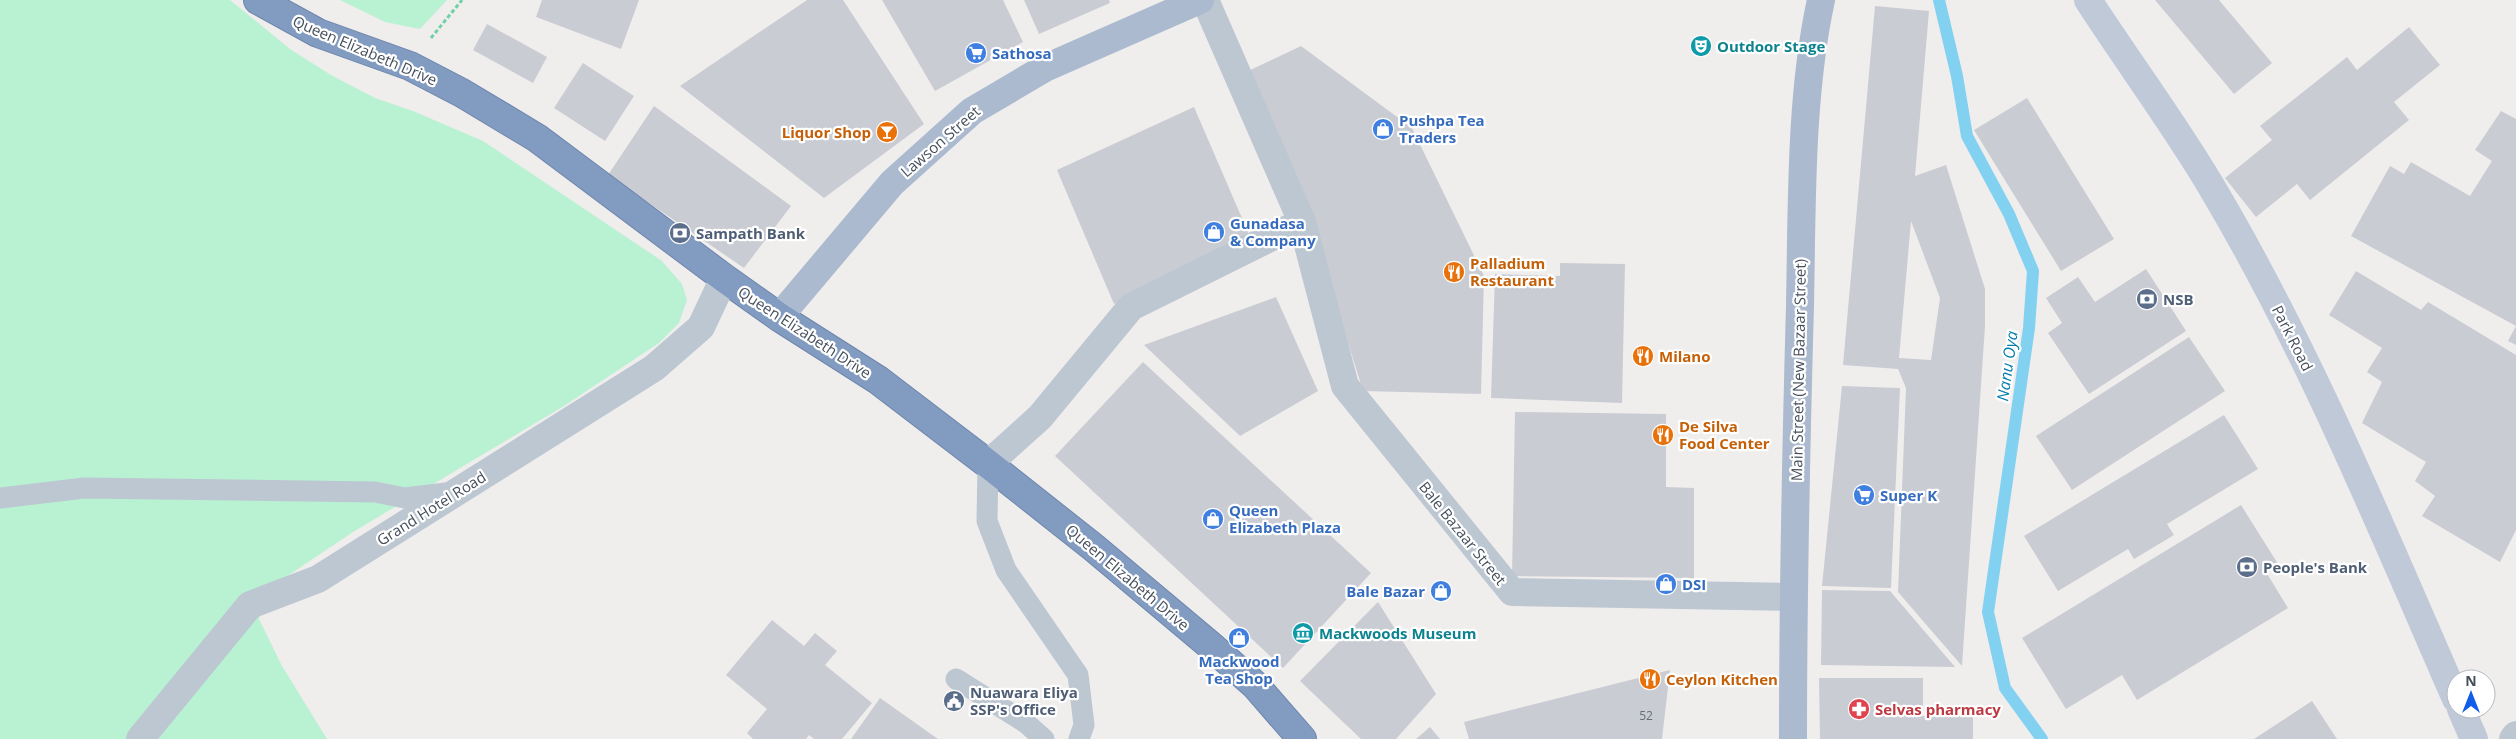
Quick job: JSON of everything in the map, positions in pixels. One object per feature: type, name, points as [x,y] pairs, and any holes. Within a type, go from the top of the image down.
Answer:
[{"type":"highway","name":"Queen Elizabeth Drive","points":[[258,0],[318,33],[410,66],[462,93],[537,138],[724,278],[779,317],[878,380],[988,464],[1093,547],[1212,646],[1255,686],[1302,739]]},
{"type":"main road","name":"Lawson Street","points":[[779,317],[892,183],[972,111],[1045,68],[1200,0]]},
{"type":"main road","name":"Main Street (New Bazaar Street)","points":[[1793,739],[1793,596],[1803,176],[1808,93],[1821,0]]},
{"type":"street","points":[[988,464],[1040,417],[1131,307],[1302,222],[1205,0]]},
{"type":"street","name":"Park Road","points":[[2088,0],[2210,185],[2270,294],[2343,442],[2446,675]]},
{"type":"street","name":"Bale Bazaar Street","points":[[1302,222],[1345,386],[1512,592],[1793,596]]},
{"type":"street","name":"Grand Hotel Road","points":[[140,739],[250,605],[318,579],[654,368],[701,327],[724,278]]},
{"type":"street","points":[[2465,719],[2474,739]]},
{"type":"street","points":[[2513,739],[2516,734]]},
{"type":"lane","points":[[988,464],[987,521],[1006,570],[1078,675],[1084,725],[1079,739]]},
{"type":"lane","points":[[0,498],[84,488],[374,492],[405,498],[457,492]]},
{"type":"lane","points":[[956,679],[1026,723],[1044,739]]},
{"type":"path","points":[[410,66],[462,0]]},
{"type":"green space","points":[[0,0],[230,0],[290,49],[331,75],[375,98],[413,111],[483,141],[662,261],[682,284],[687,300],[679,323],[659,343],[564,406],[353,532],[271,587],[259,619],[282,666],[327,739],[0,739]]},
{"type":"green space","points":[[340,0],[447,0],[420,29],[385,22]]},
{"type":"building","points":[[542,0],[639,0],[621,49],[536,17]]},
{"type":"building","points":[[807,0],[843,0],[924,124],[824,198],[680,86]]},
{"type":"building","points":[[882,0],[1003,0],[1023,42],[935,91]]},
{"type":"building","points":[[1024,0],[1109,0],[1110,3],[1039,34]]},
{"type":"building","points":[[2155,0],[2219,0],[2272,63],[2234,94]]},
{"type":"building","points":[[1875,6],[1929,11],[1915,176],[1946,165],[1985,289],[1985,326],[1962,666],[1898,592],[1906,388],[1898,369],[1843,365]],"holes":[[[1911,221],[1940,298],[1931,360],[1899,358]]]},
{"type":"building","points":[[487,24],[547,57],[533,83],[473,50]]},
{"type":"building","points":[[2409,27],[2440,65],[2394,102],[2409,120],[2310,200],[2297,184],[2256,217],[2225,178],[2272,140],[2260,126],[2347,57],[2357,70]]},
{"type":"building","points":[[1301,46],[1412,128],[1484,276],[1481,394],[1363,391],[1314,233],[1246,72]]},
{"type":"building","points":[[583,63],[634,96],[605,141],[554,108]]},
{"type":"building","points":[[2027,98],[2114,239],[2061,271],[1974,130]]},
{"type":"building","points":[[654,106],[791,206],[744,268],[608,175]]},
{"type":"building","points":[[1194,107],[1251,239],[1114,304],[1057,170]]},
{"type":"building","points":[[2501,111],[2516,119],[2516,326],[2351,236],[2390,166],[2404,174],[2411,162],[2470,196],[2492,161],[2475,150]]},
{"type":"building","points":[[1560,263],[1625,264],[1622,403],[1491,398],[1495,274],[1560,276]]},
{"type":"building","points":[[2146,269],[2186,331],[2089,394],[2048,333],[2062,323],[2046,298],[2078,277],[2095,302]]},
{"type":"building","points":[[2356,271],[2421,310],[2428,302],[2516,355],[2516,530],[2500,562],[2422,516],[2435,496],[2415,481],[2426,462],[2362,423],[2382,382],[2367,372],[2382,348],[2329,315]]},
{"type":"building","points":[[1276,297],[1318,391],[1240,436],[1144,345]]},
{"type":"building","points":[[2516,326],[2516,345],[2508,341]]},
{"type":"building","points":[[2189,337],[2225,391],[2072,490],[2036,436]]},
{"type":"building","points":[[1143,362],[1371,573],[1283,668],[1055,456]]},
{"type":"building","points":[[1842,386],[1900,388],[1891,588],[1822,586]]},
{"type":"building","points":[[1515,412],[1666,414],[1666,487],[1694,488],[1694,578],[1512,576]]},
{"type":"building","points":[[2224,415],[2258,469],[2167,524],[2174,535],[2134,559],[2128,549],[2058,591],[2024,536]]},
{"type":"building","points":[[2241,505],[2278,564],[2266,572],[2288,608],[2137,700],[2122,675],[2066,709],[2022,638]]},
{"type":"building","points":[[1822,590],[1890,591],[1955,667],[1821,665]]},
{"type":"building","points":[[1378,602],[1436,694],[1396,739],[1361,739],[1300,681]]},
{"type":"building","points":[[772,620],[804,646],[815,633],[837,651],[825,665],[872,703],[842,739],[814,739],[809,735],[806,739],[753,739],[747,733],[767,709],[726,675]]},
{"type":"building","points":[[1670,670],[1662,739],[1469,739],[1464,722]]},
{"type":"building","points":[[1819,678],[1923,678],[1923,716],[1973,716],[1973,739],[1820,739]]},
{"type":"building","points":[[880,698],[938,739],[851,739]]},
{"type":"building","points":[[2312,701],[2337,739],[2254,739]]},
{"type":"building","points":[[1430,727],[1440,739],[1416,739]]},
{"type":"waterway","name":"Nanu Oya","points":[[1939,0],[1957,76],[1967,136],[2009,214],[2033,271],[2029,328],[1988,612],[2005,688],[2042,739]]},
{"type":"place","name":"Outdoor Stage","points":[[1701,46]]},
{"type":"place","name":"Sathosa","points":[[976,53]]},
{"type":"place","name":"Pushpa Tea Traders","points":[[1383,129]]},
{"type":"place","name":"Liquor Shop","points":[[887,132]]},
{"type":"place","name":"Gunadasa & Company","points":[[1214,232]]},
{"type":"place","name":"Sampath Bank","points":[[680,233]]},
{"type":"place","name":"Palladium Restaurant","points":[[1454,272]]},
{"type":"place","name":"NSB","points":[[2147,299]]},
{"type":"place","name":"Milano","points":[[1643,356]]},
{"type":"place","name":"De Silva Food Center","points":[[1663,435]]},
{"type":"place","name":"Super K","points":[[1864,495]]},
{"type":"place","name":"Queen Elizabeth Plaza","points":[[1213,519]]},
{"type":"place","name":"People's Bank","points":[[2247,567]]},
{"type":"place","name":"DSI","points":[[1666,584]]},
{"type":"place","name":"Bale Bazar","points":[[1441,591]]},
{"type":"place","name":"Mackwoods Museum","points":[[1303,633]]},
{"type":"place","name":"Mackwood Tea Shop","points":[[1239,638]]},
{"type":"place","name":"Ceylon Kitchen","points":[[1650,679]]},
{"type":"place","name":"Nuawara Eliya SSP's Office","points":[[954,701]]},
{"type":"place","name":"Selvas pharmacy","points":[[1859,709]]}]
